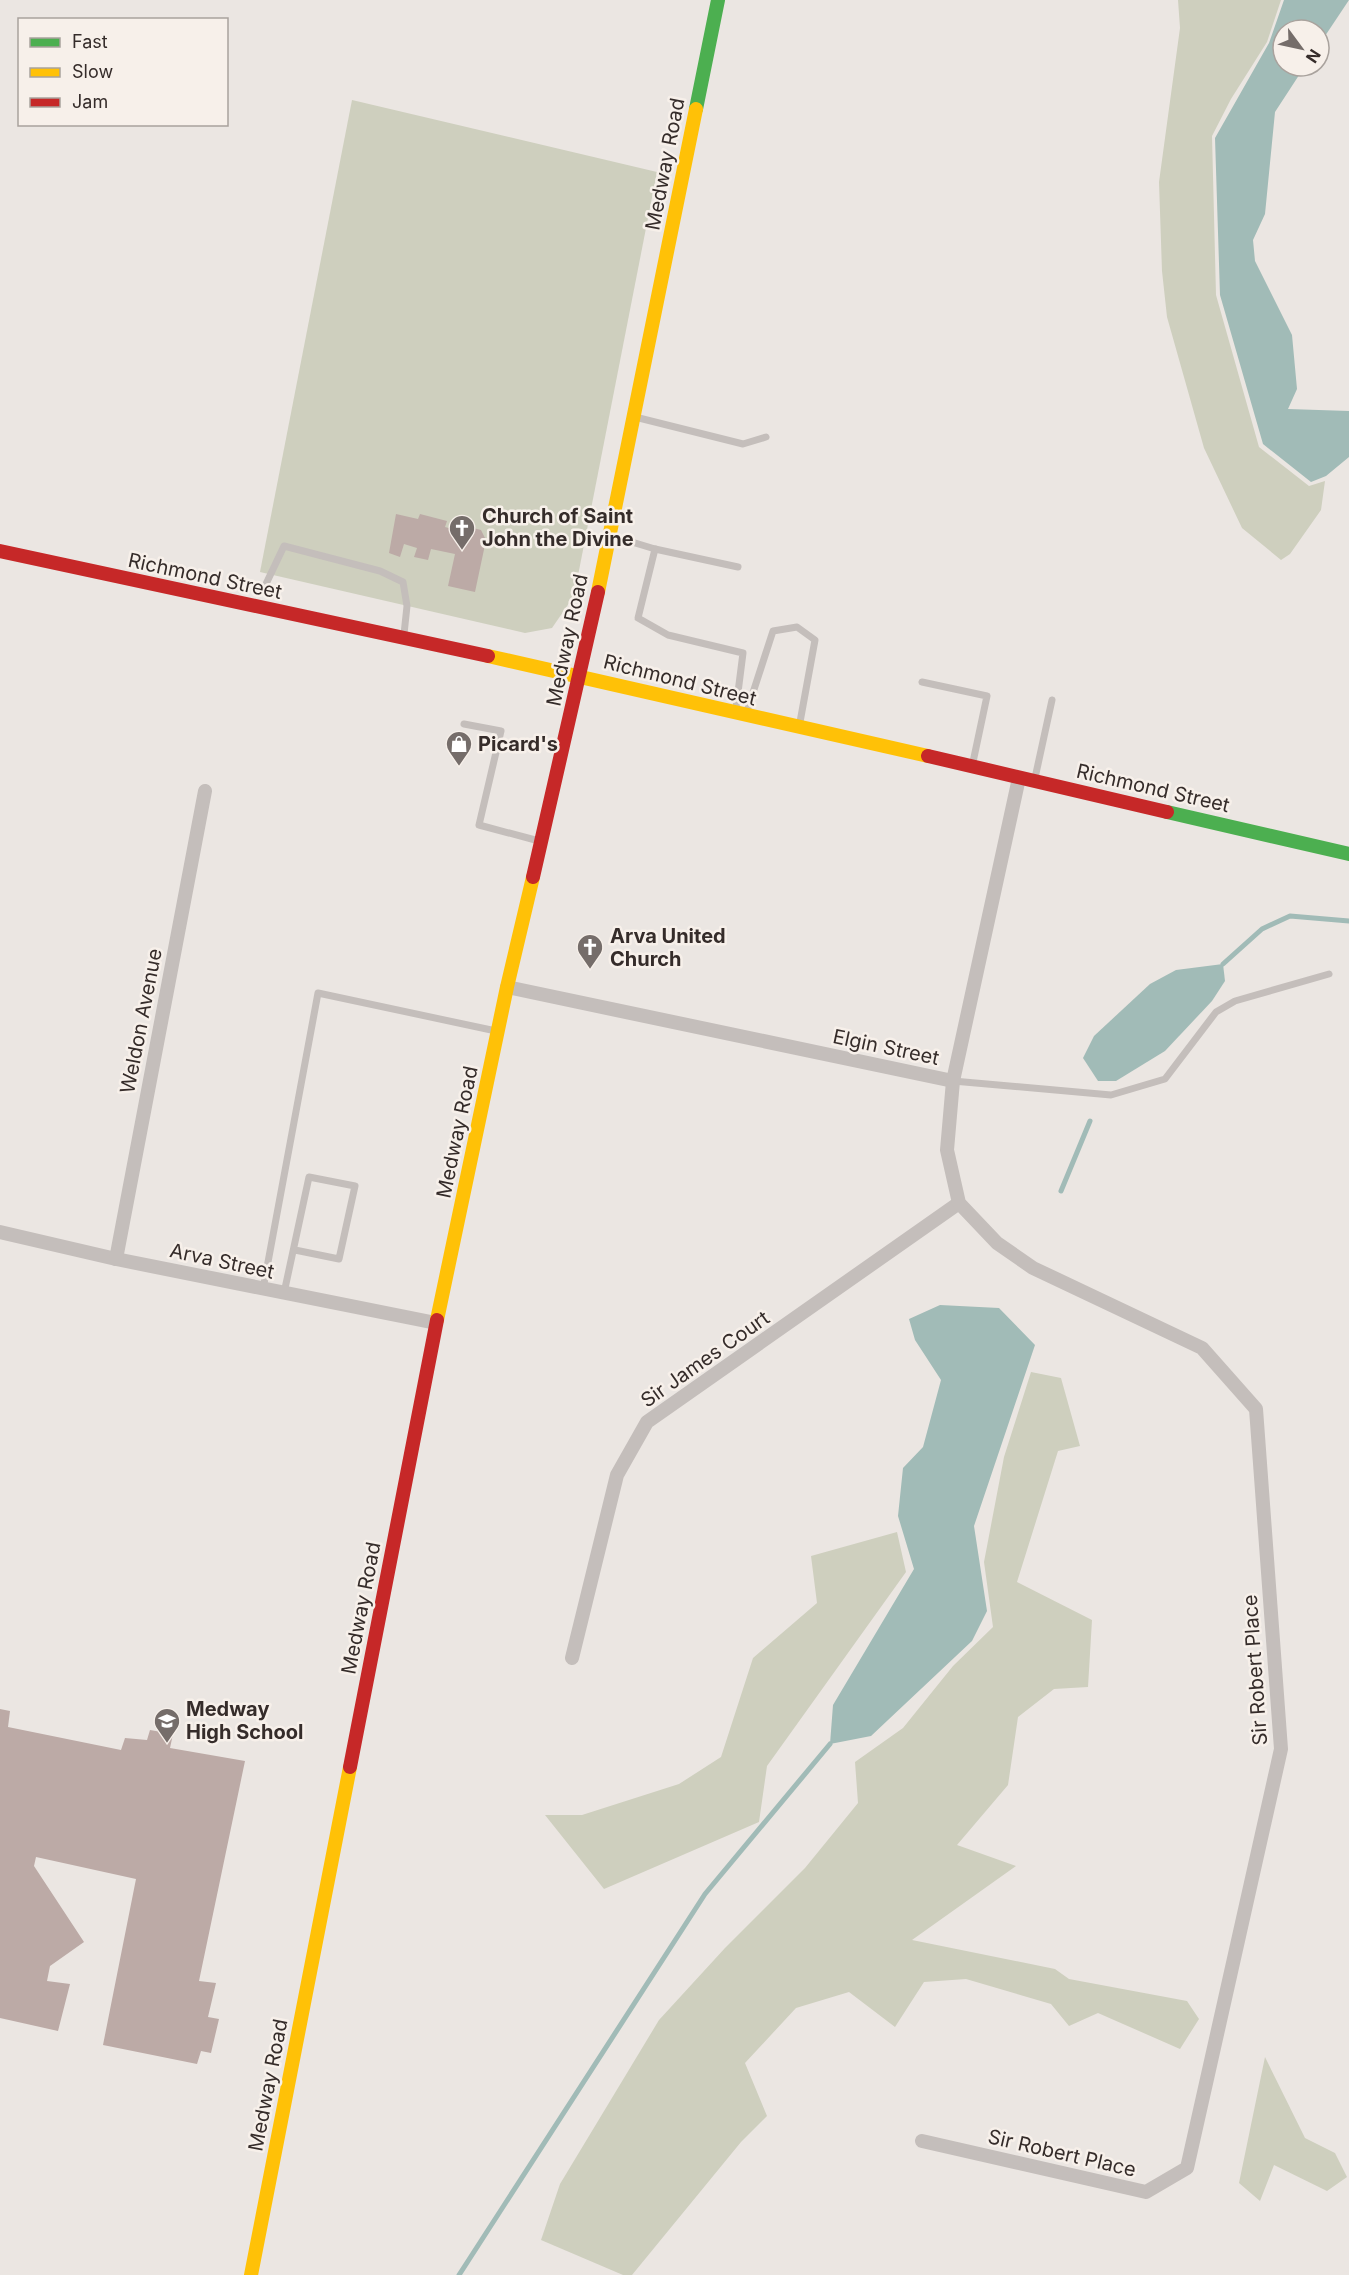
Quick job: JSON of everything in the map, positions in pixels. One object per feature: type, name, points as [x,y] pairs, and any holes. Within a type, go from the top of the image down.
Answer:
[{"type":"main road","name":"Medway Road","points":[[251,2275],[436,1323],[507,987],[581,676],[718,0]]},
{"type":"main road","name":"Richmond Street","points":[[0,551],[581,676],[1349,854]]},
{"type":"street","name":"Elgin Street","points":[[507,987],[953,1081],[1019,778]]},
{"type":"street","name":"Weldon Avenue","points":[[116,1259],[205,791]]},
{"type":"street","points":[[953,1081],[947,1150],[959,1203]]},
{"type":"street","name":"Sir James Court","points":[[572,1658],[617,1475],[648,1422],[959,1203]]},
{"type":"street","name":"Sir Robert Place","points":[[922,2141],[1146,2192],[1187,2168],[1281,1749],[1256,1409],[1202,1348],[1034,1268],[997,1243],[959,1203]]},
{"type":"street","name":"Arva Street","points":[[0,1232],[116,1259],[436,1323]]},
{"type":"lane","points":[[635,417],[743,444],[766,437]]},
{"type":"lane","points":[[609,535],[655,549],[738,567]]},
{"type":"lane","points":[[266,586],[284,546],[380,571],[403,582],[407,606],[404,639]]},
{"type":"lane","points":[[655,549],[638,618],[668,635],[743,653],[740,714]]},
{"type":"lane","points":[[740,714],[773,631],[797,627],[815,640],[799,728]]},
{"type":"lane","points":[[922,682],[987,696],[972,767]]},
{"type":"lane","points":[[1035,781],[1052,700]]},
{"type":"lane","points":[[464,724],[501,731],[479,825],[542,842]]},
{"type":"lane","points":[[953,1081],[1112,1095],[1165,1078],[1216,1012],[1235,1001],[1329,974]]},
{"type":"lane","points":[[263,1289],[318,993],[498,1032]]},
{"type":"lane","points":[[284,1293],[309,1177],[354,1186],[339,1260],[295,1250]]},
{"type":"green space","points":[[1178,0],[1281,0],[1275,18],[1271,18],[1271,30],[1267,42],[1231,99],[1212,136],[1216,295],[1259,447],[1309,486],[1325,481],[1321,510],[1290,554],[1281,560],[1242,528],[1204,448],[1167,317],[1162,271],[1159,182],[1180,28]]},
{"type":"green space","points":[[352,100],[657,172],[574,596],[552,628],[525,633],[260,572]]},
{"type":"green space","points":[[1031,1372],[1061,1378],[1080,1446],[1058,1451],[1017,1582],[1092,1620],[1088,1687],[1054,1689],[1018,1717],[1008,1785],[957,1845],[1016,1866],[912,1940],[1055,1969],[1069,1979],[1187,2001],[1199,2019],[1180,2049],[1098,2013],[1069,2026],[1051,2004],[966,1979],[924,1982],[895,2027],[849,1992],[796,2008],[745,2063],[767,2116],[741,2142],[632,2275],[623,2275],[541,2240],[560,2184],[659,2020],[725,1948],[805,1868],[858,1803],[855,1762],[903,1728],[953,1666],[993,1627],[984,1562],[1004,1457]]},
{"type":"green space","points":[[897,1532],[906,1572],[767,1766],[759,1822],[604,1889],[545,1815],[582,1815],[679,1784],[721,1757],[753,1658],[817,1603],[811,1556]]},
{"type":"green space","points":[[1265,2057],[1305,2138],[1335,2153],[1347,2177],[1327,2191],[1274,2165],[1260,2201],[1239,2183]]},
{"type":"water","points":[[1284,0],[1349,0],[1331,27],[1331,18],[1278,18]]},
{"type":"water","points":[[1271,37],[1271,78],[1297,78],[1275,112],[1265,214],[1253,240],[1255,261],[1292,335],[1297,389],[1288,409],[1349,411],[1349,457],[1326,476],[1311,482],[1263,444],[1220,295],[1215,138]]},
{"type":"water","points":[[1223,964],[1225,981],[1212,1001],[1165,1051],[1116,1081],[1098,1081],[1083,1058],[1094,1036],[1150,984],[1176,970]]},
{"type":"water","points":[[940,1305],[999,1308],[1035,1345],[974,1526],[987,1611],[972,1641],[871,1736],[830,1744],[833,1705],[914,1569],[898,1516],[903,1468],[923,1447],[941,1380],[915,1340],[909,1319]]},
{"type":"building","name":"Church of Saint John the Divine","points":[[396,514],[418,519],[420,514],[447,521],[445,527],[452,529],[450,534],[460,537],[473,528],[481,530],[486,540],[475,592],[448,586],[455,554],[431,549],[428,560],[414,557],[417,548],[404,544],[400,557],[389,553]]},
{"type":"building","points":[[0,1709],[10,1711],[8,1727],[121,1750],[125,1738],[147,1740],[150,1730],[173,1734],[170,1748],[245,1761],[199,1981],[216,1983],[208,2017],[219,2019],[211,2053],[201,2051],[197,2064],[103,2045],[136,1879],[36,1857],[34,1866],[84,1942],[50,1966],[47,1981],[70,1984],[58,2031],[0,2018]]},
{"type":"waterway","points":[[1223,964],[1262,929],[1290,916],[1349,921]]},
{"type":"waterway","points":[[1061,1191],[1090,1121]]},
{"type":"waterway","points":[[459,2275],[705,1894],[830,1744]]},
{"type":"traffic: fast","points":[[696,109],[718,0]]},
{"type":"traffic: fast","points":[[1167,812],[1349,854]]},
{"type":"traffic: slow","points":[[598,592],[696,109]]},
{"type":"traffic: slow","points":[[488,656],[928,756]]},
{"type":"traffic: slow","points":[[437,1320],[507,987],[533,877]]},
{"type":"traffic: slow","points":[[251,2275],[350,1767]]},
{"type":"traffic: jam","points":[[0,551],[488,656]]},
{"type":"traffic: jam","points":[[533,877],[598,592]]},
{"type":"traffic: jam","points":[[928,756],[1167,812]]},
{"type":"traffic: jam","points":[[350,1767],[437,1320]]},
{"type":"place","name":"Church of Saint John the Divine","points":[[462,551]]},
{"type":"place","name":"Picard's","points":[[459,767]]},
{"type":"place","name":"Arva United Church","points":[[590,970]]},
{"type":"place","name":"Medway High School","points":[[167,1744]]}]
